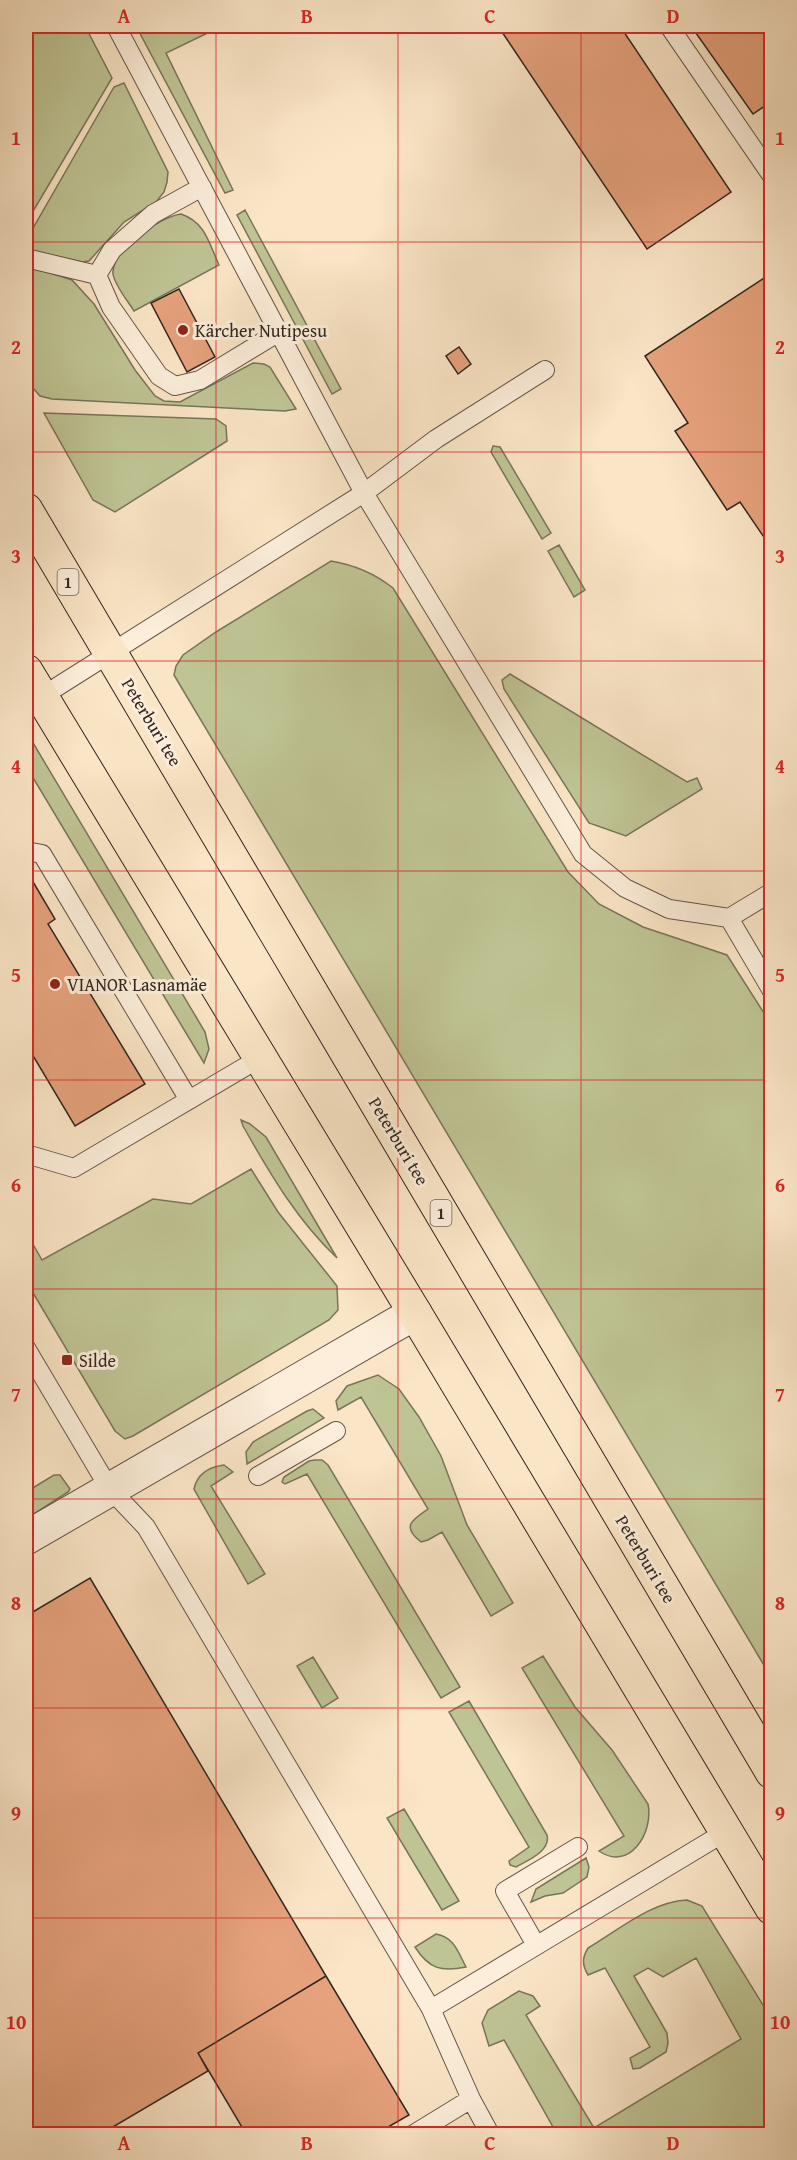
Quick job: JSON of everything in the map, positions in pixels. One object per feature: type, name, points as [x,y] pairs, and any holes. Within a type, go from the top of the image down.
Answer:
[{"type":"highway","name":"Peterburi tee","points":[[26,510],[771,1772]]},
{"type":"highway","points":[[33,684],[415,1313],[771,1908]]},
{"type":"street","points":[[26,1538],[415,1313]]},
{"type":"lane","points":[[116,26],[364,493],[583,854],[625,888],[669,909],[729,918],[771,892]]},
{"type":"lane","points":[[669,26],[771,176]]},
{"type":"lane","points":[[97,276],[111,250],[153,214],[202,187]]},
{"type":"lane","points":[[26,258],[97,276]]},
{"type":"lane","points":[[97,276],[111,307],[159,376],[175,386],[200,380],[279,332]]},
{"type":"lane","points":[[33,684],[111,653],[364,493],[436,439],[545,370]]},
{"type":"lane","points":[[26,851],[42,854],[189,1100]]},
{"type":"lane","points":[[729,918],[771,991]]},
{"type":"lane","points":[[26,1154],[74,1168],[260,1058]]},
{"type":"lane","points":[[26,1348],[109,1488],[146,1527],[431,2009],[471,2099],[490,2134]]},
{"type":"lane","points":[[258,1476],[336,1431]]},
{"type":"lane","points":[[431,2009],[727,1831]]},
{"type":"lane","points":[[536,1945],[505,1891],[578,1847]]},
{"type":"lane","points":[[414,2134],[471,2099]]},
{"type":"green space","points":[[26,26],[85,26],[112,78],[29,218],[26,231]]},
{"type":"green space","points":[[136,26],[222,26],[166,53],[233,190],[225,193]]},
{"type":"green space","points":[[124,83],[168,172],[164,192],[156,202],[124,222],[89,261],[82,262],[28,250],[32,230],[114,87]]},
{"type":"green space","points":[[245,210],[341,389],[332,394],[237,215]]},
{"type":"green space","points":[[181,214],[196,222],[201,228],[219,265],[134,311],[114,279],[114,265],[128,245],[138,236],[161,221]]},
{"type":"green space","points":[[29,266],[72,280],[94,304],[135,370],[155,396],[164,401],[180,402],[253,363],[270,367],[296,409],[285,411],[52,399],[40,396],[26,380],[26,269]]},
{"type":"green space","points":[[44,413],[216,419],[226,426],[227,441],[115,512],[93,500]]},
{"type":"green space","points":[[493,446],[500,447],[551,533],[542,539],[491,452]]},
{"type":"green space","points":[[559,545],[585,590],[574,597],[548,551]]},
{"type":"green space","points":[[331,561],[364,570],[393,588],[568,872],[599,904],[643,927],[727,955],[771,1024],[771,1677],[174,675],[176,666],[183,655]]},
{"type":"green space","points":[[510,674],[687,782],[697,778],[702,789],[626,836],[589,823],[504,689],[502,680]]},
{"type":"green space","points":[[26,731],[205,1032],[209,1049],[204,1063],[26,766]]},
{"type":"green space","points":[[241,1120],[266,1137],[337,1258],[309,1228],[285,1196]]},
{"type":"green space","points":[[251,1169],[278,1212],[337,1286],[338,1310],[329,1320],[125,1439],[115,1431],[26,1281],[26,1232],[42,1260],[153,1199],[191,1204]]},
{"type":"green space","points":[[378,1375],[399,1389],[419,1417],[441,1456],[467,1525],[513,1603],[491,1616],[442,1532],[421,1542],[411,1532],[410,1527],[413,1520],[428,1509],[361,1397],[338,1410],[336,1401],[347,1386]]},
{"type":"green space","points":[[313,1409],[324,1418],[247,1464],[246,1452],[253,1442]]},
{"type":"green space","points":[[322,1460],[328,1465],[460,1687],[441,1698],[307,1474],[285,1484],[282,1482],[284,1477],[309,1461]]},
{"type":"green space","points":[[224,1465],[233,1472],[211,1486],[265,1574],[248,1584],[194,1489],[204,1472]]},
{"type":"green space","points":[[54,1475],[60,1475],[70,1489],[26,1519],[26,1492]]},
{"type":"green space","points":[[543,1656],[575,1707],[612,1750],[648,1804],[649,1815],[643,1837],[629,1853],[620,1857],[599,1851],[624,1836],[522,1668]]},
{"type":"green space","points":[[313,1657],[338,1698],[322,1708],[297,1666]]},
{"type":"green space","points":[[469,1701],[547,1835],[546,1846],[532,1858],[516,1867],[510,1865],[509,1861],[529,1847],[449,1712]]},
{"type":"green space","points":[[404,1809],[459,1901],[442,1910],[387,1818]]},
{"type":"green space","points":[[586,1858],[589,1867],[587,1877],[563,1893],[545,1896],[531,1902],[536,1889]]},
{"type":"green space","points":[[687,1900],[702,1906],[771,2018],[771,2134],[557,2134],[504,2040],[489,2046],[482,2023],[488,2010],[519,1991],[533,1996],[540,2006],[526,2015],[594,2128],[741,2039],[696,1958],[663,1977],[648,1968],[634,1976],[667,2033],[668,2043],[666,2052],[640,2068],[633,2069],[630,2058],[650,2047],[605,1968],[588,1975],[585,1968],[584,1958],[588,1948],[648,1911],[673,1902]]},
{"type":"green space","points":[[436,1934],[451,1942],[466,1967],[443,1969],[425,1960],[415,1947]]},
{"type":"building","points":[[498,26],[620,26],[731,192],[647,249]]},
{"type":"building","points":[[691,26],[772,26],[772,101],[753,114]]},
{"type":"building","points":[[772,273],[772,549],[740,502],[727,510],[675,431],[688,423],[645,356]]},
{"type":"building","name":"Kärcher Nutipesu","points":[[179,289],[215,357],[187,372],[151,303]]},
{"type":"building","points":[[459,347],[471,364],[458,374],[446,356]]},
{"type":"building","name":"VIANOR Lasnamäe","points":[[26,870],[55,919],[48,924],[145,1084],[75,1126],[26,1044]]},
{"type":"building","points":[[90,1578],[326,1976],[198,2053],[208,2071],[101,2134],[26,2134],[26,1616]]},
{"type":"building","points":[[326,1976],[409,2115],[376,2134],[246,2134],[198,2053]]},
{"type":"place","name":"Kärcher Nutipesu","points":[[183,330]]},
{"type":"place","name":"VIANOR Lasnamäe","points":[[55,984]]},
{"type":"place","name":"Silde","points":[[67,1360]]}]
